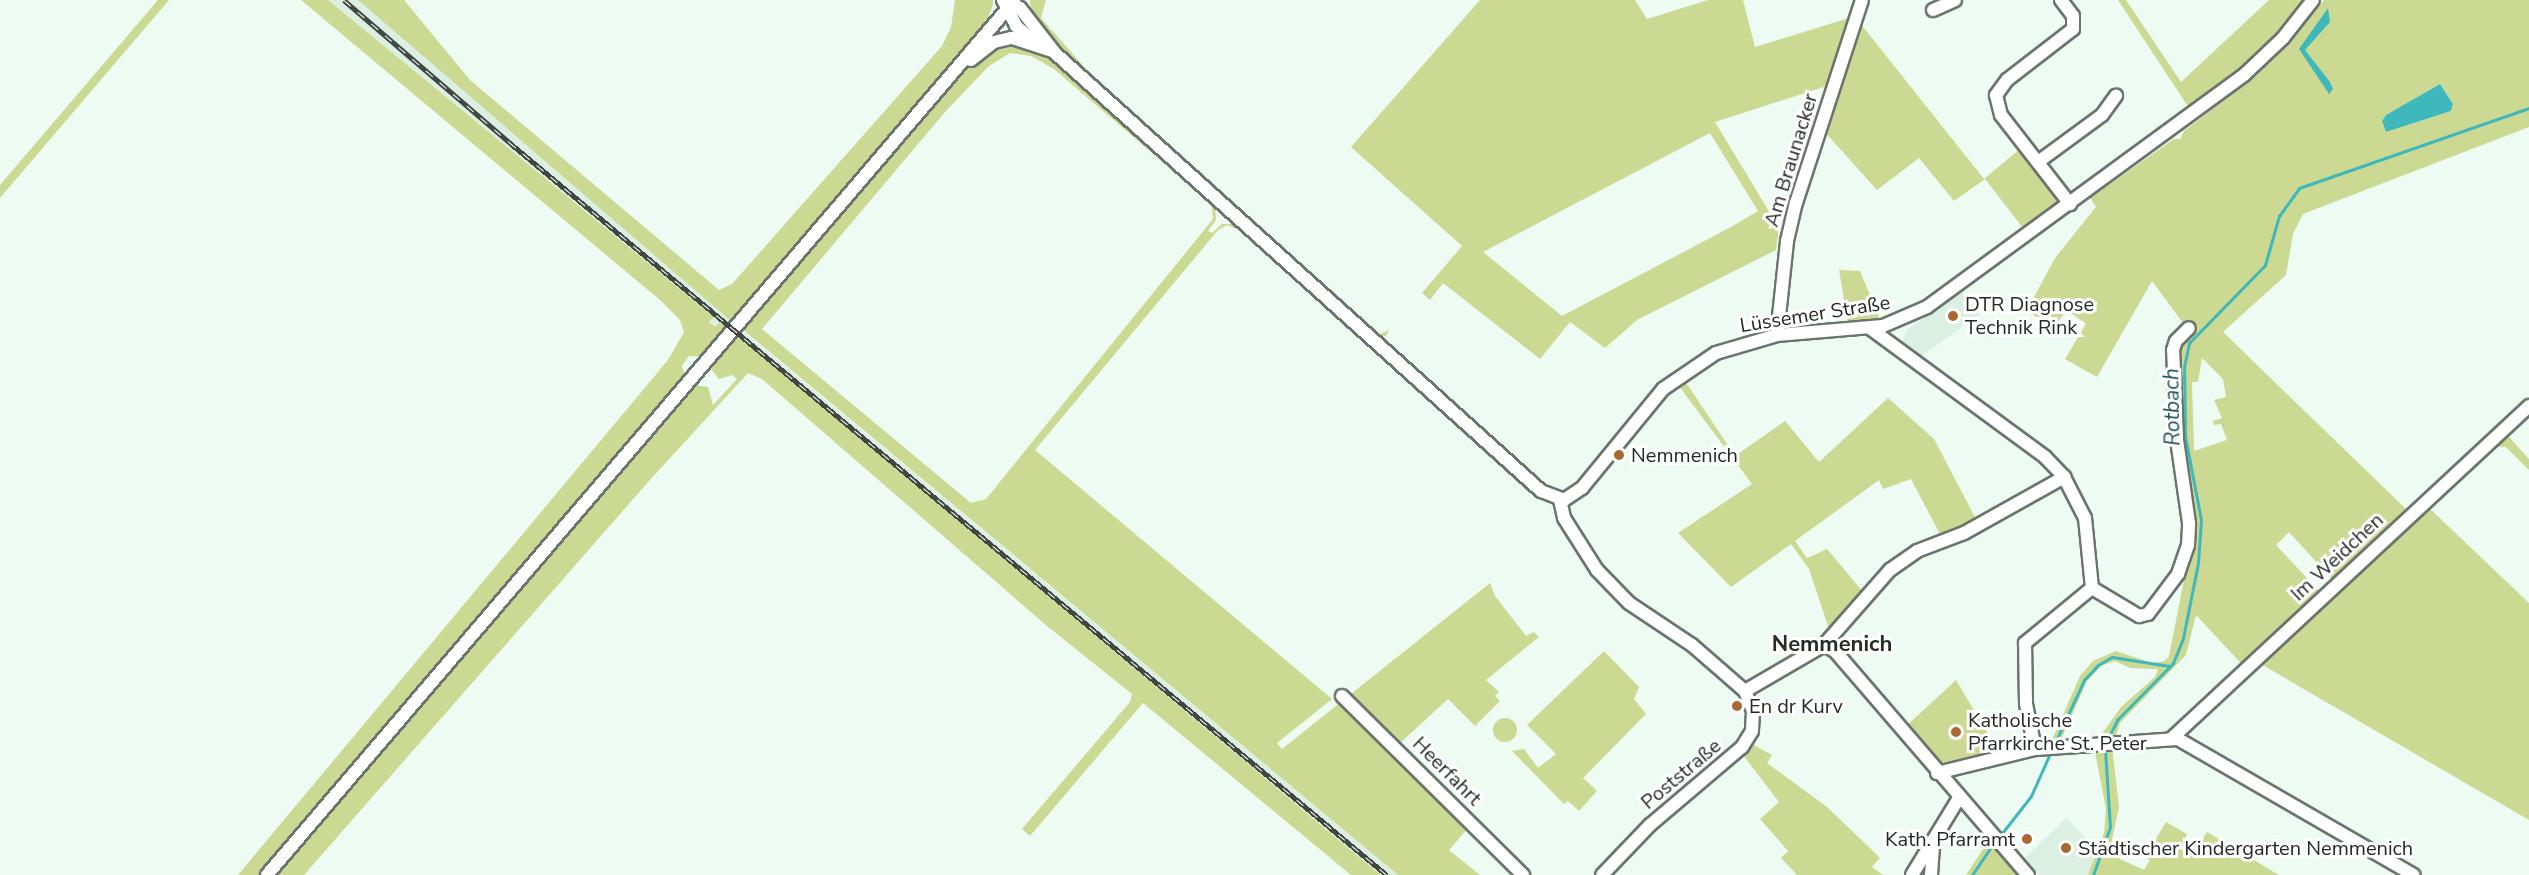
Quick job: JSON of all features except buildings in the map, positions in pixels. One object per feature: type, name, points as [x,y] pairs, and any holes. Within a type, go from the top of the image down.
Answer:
[{"type":"street","name":"Am Braunacker","points":[[1777,335],[1787,241],[1862,0]]},
{"type":"street","points":[[1933,10],[1955,0]]},
{"type":"street","points":[[2061,0],[2073,16],[2073,29],[2007,80],[1996,95],[2001,115],[2070,204]]},
{"type":"street","name":"Lüssemer Straße","points":[[1560,500],[1576,494],[1654,399],[1678,377],[1726,348],[1777,335],[1871,329],[1897,322],[1927,307],[2244,75],[2277,44],[2313,0]]},
{"type":"street","points":[[1009,2],[1017,26],[1036,43]]},
{"type":"street","points":[[1009,2],[1020,8],[1055,53],[1542,491],[1560,500],[1564,518],[1597,570],[1629,603],[1692,645],[1745,691],[1824,645],[1890,570],[1917,551],[1964,533],[2064,477]]},
{"type":"street","points":[[267,875],[950,76],[1009,2]]},
{"type":"street","points":[[950,76],[999,40],[1019,38],[1036,43],[1055,53]]},
{"type":"street","points":[[2038,162],[2102,115],[2116,96]]},
{"type":"street","points":[[2092,588],[2139,616],[2148,614],[2178,574],[2188,545],[2189,523],[2177,440],[2173,350],[2175,341],[2189,328]]},
{"type":"street","points":[[1871,329],[2044,457],[2064,477],[2085,518],[2092,588]]},
{"type":"street","name":"Im Weidchen","points":[[2172,738],[2529,406]]},
{"type":"street","points":[[2035,749],[2026,704],[2025,643],[2092,588]]},
{"type":"street","points":[[1824,645],[1838,654],[1937,773],[2028,875]]},
{"type":"street","name":"Poststraße","points":[[1602,875],[1650,825],[1745,744],[1754,715],[1745,691]]},
{"type":"street","name":"Heerfahrt","points":[[1342,696],[1523,875]]},
{"type":"street","points":[[1937,773],[2035,749],[2172,738],[2414,875]]},
{"type":"street","points":[[1912,875],[1959,798]]},
{"type":"street","points":[[1931,875],[1933,840]]},
{"type":"shaded area","points":[[328,0],[388,0],[544,159],[732,322],[1398,875],[1381,875],[728,327],[715,327],[709,322],[714,317]]},
{"type":"shaded area","points":[[1962,291],[1980,314],[1920,357],[1902,342],[1907,330]]},
{"type":"shaded area","name":"Städtischer Kindergarten Nemmenich","points":[[2066,818],[2099,851],[2097,857],[2088,875],[2039,875],[2024,859]]},
{"type":"green space","points":[[158,0],[169,0],[0,198],[0,185]]},
{"type":"green space","points":[[301,0],[328,0],[714,317],[709,322],[715,327],[721,321],[728,327],[703,357],[689,356],[682,366],[685,375],[681,382],[260,875],[238,875],[668,360],[684,332],[680,320],[660,300]]},
{"type":"green space","points":[[358,0],[404,0],[470,80],[719,290],[732,284],[942,46],[951,27],[955,0],[993,0],[993,4],[987,21],[949,68],[732,322]]},
{"type":"green space","points":[[1030,0],[1046,0],[1041,18],[1087,70],[1380,334],[1389,330],[1386,336],[1379,337],[1074,63],[1031,14]]},
{"type":"green space","points":[[1480,0],[1635,0],[1647,19],[1708,0],[1743,0],[1755,47],[1852,17],[1830,85],[1715,122],[1779,228],[1776,250],[1637,320],[1605,348],[1570,322],[1540,359],[1443,283],[1430,300],[1422,293],[1462,246],[1351,147]],"holes":[[[1710,133],[1758,211],[1562,316],[1483,252]]]},
{"type":"green space","points":[[2118,0],[2126,0],[2181,82],[2269,0],[2308,0],[2250,64],[2189,108]]},
{"type":"green space","points":[[2324,0],[2529,0],[2529,127],[2303,214],[2293,234],[2286,275],[2223,332],[2407,510],[2494,432],[2506,416],[2514,425],[2509,437],[2529,459],[2529,470],[2506,447],[2490,447],[2427,506],[2529,603],[2529,820],[2259,663],[2249,672],[2196,615],[2186,655],[2120,723],[2116,736],[2099,738],[2121,707],[2155,677],[2158,669],[2130,668],[2115,661],[2101,666],[2087,681],[2059,744],[2050,744],[2080,676],[2093,661],[2116,651],[2152,663],[2165,661],[2169,656],[2192,539],[2174,443],[2169,340],[2186,327],[2152,281],[2097,377],[2065,359],[2086,324],[2067,310],[2052,329],[2027,310],[2055,258],[2096,207],[2090,198],[2174,139],[2180,139],[2184,131],[2258,74]],"holes":[[[2440,84],[2453,104],[2451,111],[2386,132],[2382,121],[2386,115]],[[2202,358],[2223,379],[2226,397],[2214,400],[2222,418],[2213,421],[2214,425],[2221,424],[2227,440],[2194,451],[2192,382],[2198,382]],[[2289,532],[2331,578],[2332,584],[2321,593],[2276,545]]]},
{"type":"green space","points":[[1860,23],[1984,179],[2021,148],[2062,201],[2023,228],[1985,179],[1954,201],[1919,158],[1877,190],[1823,130]]},
{"type":"green space","points":[[1008,42],[1046,55],[1215,204],[1216,220],[1208,231],[1212,233],[1222,224],[1236,224],[1528,488],[1527,491],[1241,231],[1227,225],[1218,230],[1035,450],[1332,699],[1277,743],[1282,749],[1490,583],[1495,596],[1526,636],[1534,632],[1539,637],[1486,680],[1499,692],[1495,696],[1500,701],[1475,726],[1448,699],[1399,744],[1469,827],[1449,850],[1480,875],[1398,875],[741,328],[950,84],[990,49]],"holes":[[[1010,53],[1031,56],[1054,69],[1194,189],[1212,207],[1213,219],[986,499],[971,503],[762,329],[945,112],[989,66]]]},
{"type":"green space","points":[[1839,270],[1860,271],[1880,319],[1848,322]]},
{"type":"green space","points":[[736,334],[1381,875],[1351,875],[1143,703],[1030,836],[1022,829],[1130,702],[1132,694],[1047,626],[762,379],[748,373],[649,481],[304,875],[273,875],[693,385],[708,387],[713,405],[737,379],[732,375],[719,379],[711,369]]},
{"type":"green space","points":[[1685,381],[1735,456],[1785,421],[1819,462],[1888,398],[1934,439],[1977,521],[1942,538],[1911,479],[1883,489],[1879,480],[1795,541],[1807,558],[1827,549],[1864,593],[1830,632],[1809,569],[1791,544],[1731,587],[1678,533],[1752,484],[1679,386]]},
{"type":"green space","points":[[1604,651],[1639,687],[1634,699],[1646,714],[1583,778],[1597,791],[1579,811],[1568,801],[1564,804],[1512,751],[1524,749],[1538,768],[1556,754],[1527,725]]},
{"type":"green space","points":[[1956,680],[1987,732],[1991,757],[1939,766],[1905,727]]},
{"type":"green space","points":[[1505,718],[1514,721],[1517,730],[1514,739],[1505,742],[1496,739],[1493,730],[1496,721]]},
{"type":"green space","points":[[1752,744],[1772,755],[1767,763],[1827,807],[1880,858],[1872,867],[1883,875],[1797,875],[1781,858],[1788,851],[1760,819],[1779,802],[1743,755]]},
{"type":"green space","points":[[2112,746],[2119,807],[2109,854],[2144,870],[2150,860],[2145,857],[2166,822],[2187,834],[2180,849],[2192,856],[2207,832],[2279,875],[2088,875],[2104,833],[2106,809],[2095,752],[2097,748]]},
{"type":"green space","points":[[1989,840],[2021,875],[1966,875]]},
{"type":"water","points":[[2328,8],[2330,22],[2305,50],[2330,82],[2333,89],[2329,94],[2299,49]]},
{"type":"water","points":[[2440,84],[2453,104],[2451,111],[2386,132],[2382,121],[2386,115]]},
{"type":"waterway","name":"Rotbach","points":[[2106,742],[2117,720],[2173,663],[2183,638],[2198,563],[2201,520],[2185,436],[2184,367],[2189,343],[2265,265],[2279,216],[2299,188],[2529,108]]},
{"type":"waterway","points":[[2054,745],[2084,680],[2098,665],[2112,657],[2169,666]]},
{"type":"waterway","name":"Rotbach","points":[[2093,875],[2110,827],[2105,749]]},
{"type":"waterway","points":[[1999,837],[2031,796],[2051,751]]},
{"type":"waterway","points":[[1972,875],[1994,842]]},
{"type":"railway","points":[[344,0],[509,142],[1387,875]]},
{"type":"place","name":"DTR Diagnose Technik Rink","points":[[1953,316]]},
{"type":"place","name":"Nemmenich","points":[[1619,455]]},
{"type":"place","name":"En dr Kurv","points":[[1737,706]]},
{"type":"place","name":"Katholische Pfarrkirche St. Peter","points":[[1956,732]]},
{"type":"place","name":"Kath. Pfarramt","points":[[2027,839]]},
{"type":"place","name":"Städtischer Kindergarten Nemmenich","points":[[2066,848]]},
{"type":"district","name":"Nemmenich","points":[[1832,645]]}]
